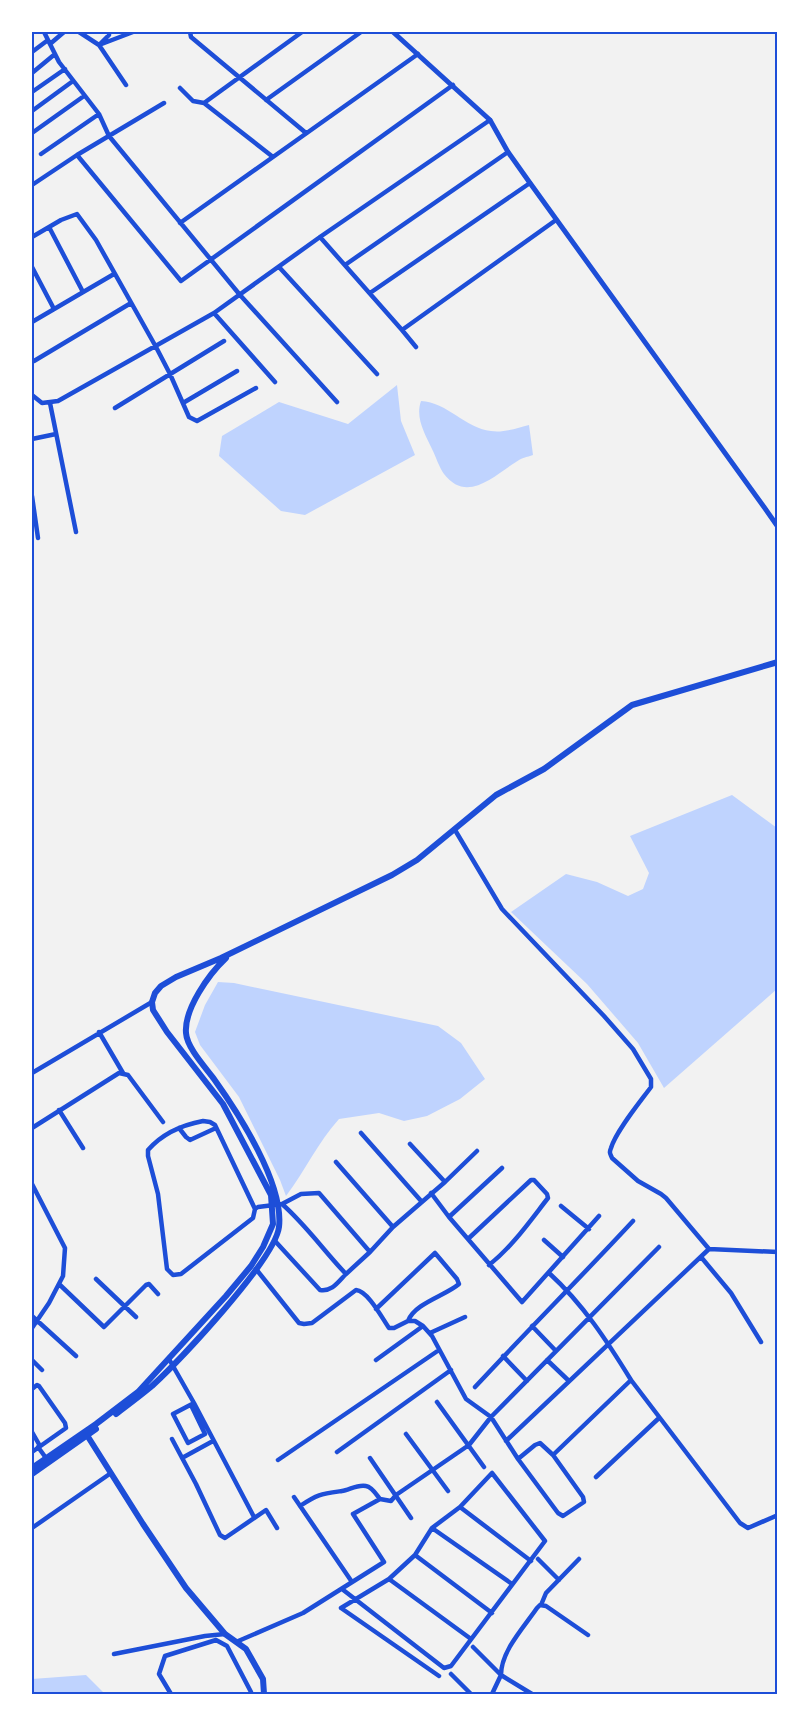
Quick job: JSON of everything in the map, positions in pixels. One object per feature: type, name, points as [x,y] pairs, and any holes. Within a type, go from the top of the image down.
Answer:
[{"type":"main road","points":[[171,1362],[251,1266],[269,1237],[277,1204],[270,1195],[223,1104],[167,1032],[153,1010],[152,1002],[155,993],[161,986],[392,875],[417,860],[496,795],[544,769],[633,705],[777,662]]},
{"type":"main road","points":[[32,1474],[138,1392],[171,1362],[231,1301],[275,1241],[279,1227],[277,1204],[268,1172],[240,1118],[193,1050],[186,1032],[199,992],[211,974],[233,952]]},
{"type":"main road","points":[[32,1467],[86,1433]]},
{"type":"main road","points":[[86,1433],[186,1588],[225,1634],[246,1649],[264,1679],[264,1695]]},
{"type":"street","points":[[44,32],[73,81],[99,114],[109,136],[240,295],[337,402]]},
{"type":"street","points":[[32,52],[64,32]]},
{"type":"street","points":[[79,32],[99,45],[126,85]]},
{"type":"street","points":[[99,45],[109,35],[109,32]]},
{"type":"street","points":[[99,45],[133,32]]},
{"type":"street","points":[[190,32],[191,37],[306,133]]},
{"type":"street","points":[[204,103],[302,32]]},
{"type":"street","points":[[266,100],[361,32]]},
{"type":"street","points":[[393,32],[490,120],[508,152],[777,528]]},
{"type":"street","points":[[32,73],[55,54]]},
{"type":"street","points":[[180,223],[418,54]]},
{"type":"street","points":[[32,92],[65,69]]},
{"type":"street","points":[[32,111],[73,81]]},
{"type":"street","points":[[77,155],[181,281],[453,85]]},
{"type":"street","points":[[180,88],[193,101],[204,103],[273,157]]},
{"type":"street","points":[[32,133],[84,96]]},
{"type":"street","points":[[32,185],[164,103]]},
{"type":"street","points":[[41,154],[99,114]]},
{"type":"street","points":[[32,395],[42,403],[58,401],[214,313],[490,120]]},
{"type":"street","points":[[345,266],[508,152]]},
{"type":"street","points":[[370,293],[530,183]]},
{"type":"street","points":[[32,237],[68,216],[77,214],[96,240],[156,347],[192,420],[197,421],[256,388]]},
{"type":"street","points":[[402,330],[556,220]]},
{"type":"street","points":[[49,227],[83,292]]},
{"type":"street","points":[[320,237],[416,347]]},
{"type":"street","points":[[32,267],[54,309]]},
{"type":"street","points":[[279,267],[377,374]]},
{"type":"street","points":[[32,322],[114,274]]},
{"type":"street","points":[[34,361],[131,303]]},
{"type":"street","points":[[214,313],[275,382]]},
{"type":"street","points":[[115,408],[224,341]]},
{"type":"street","points":[[183,403],[237,371]]},
{"type":"street","points":[[50,403],[76,532]]},
{"type":"street","points":[[32,439],[56,434]]},
{"type":"street","points":[[32,496],[38,538]]},
{"type":"street","points":[[455,830],[508,916],[633,1049],[651,1079],[651,1087],[610,1149],[612,1158],[638,1181],[666,1198],[709,1249],[777,1252]]},
{"type":"street","points":[[32,1073],[152,1002]]},
{"type":"street","points":[[99,1032],[123,1073],[128,1075],[163,1122]]},
{"type":"street","points":[[32,1128],[114,1075],[123,1073]]},
{"type":"street","points":[[59,1110],[84,1148]]},
{"type":"street","points":[[203,1121],[210,1122],[216,1128],[255,1209],[253,1218],[182,1274],[173,1275],[167,1269],[158,1194],[148,1150],[153,1143],[179,1128],[203,1121]]},
{"type":"street","points":[[179,1128],[190,1140],[216,1128]]},
{"type":"street","points":[[361,1132],[422,1202]]},
{"type":"street","points":[[411,1144],[446,1182]]},
{"type":"street","points":[[275,1241],[320,1290],[327,1291],[335,1286],[393,1227],[446,1182],[477,1151]]},
{"type":"street","points":[[336,1162],[393,1227]]},
{"type":"street","points":[[449,1217],[502,1168]]},
{"type":"street","points":[[468,1239],[531,1180],[534,1180],[547,1194],[548,1198],[501,1256],[489,1265]]},
{"type":"street","points":[[32,1184],[65,1248],[63,1276],[49,1303],[32,1328]]},
{"type":"street","points":[[255,1209],[277,1204],[301,1194],[319,1193],[370,1252]]},
{"type":"street","points":[[431,1193],[522,1302],[599,1216]]},
{"type":"street","points":[[277,1204],[300,1220],[322,1249],[346,1274]]},
{"type":"street","points":[[561,1206],[589,1229]]},
{"type":"street","points":[[474,1387],[633,1221]]},
{"type":"street","points":[[544,1240],[563,1257]]},
{"type":"street","points":[[236,1642],[303,1613],[384,1562],[353,1514],[380,1499],[391,1501],[396,1495],[469,1445],[491,1417],[659,1247]]},
{"type":"street","points":[[506,1441],[709,1249]]},
{"type":"street","points":[[376,1309],[435,1254],[459,1284],[414,1312],[408,1321]]},
{"type":"street","points":[[701,1257],[732,1293],[761,1342]]},
{"type":"street","points":[[256,1269],[299,1323],[312,1323],[356,1290],[361,1290],[389,1329],[408,1321],[415,1321],[423,1326],[430,1333],[466,1399],[491,1417],[518,1459],[558,1513],[563,1516],[584,1502],[583,1497],[553,1455],[540,1443],[518,1459]]},
{"type":"street","points":[[549,1273],[590,1317],[631,1380],[742,1525],[748,1528],[777,1515]]},
{"type":"street","points":[[96,1279],[136,1317]]},
{"type":"street","points":[[59,1284],[104,1327],[146,1284],[149,1284],[158,1294]]},
{"type":"street","points":[[32,1316],[76,1356]]},
{"type":"street","points":[[430,1333],[465,1317]]},
{"type":"street","points":[[376,1360],[423,1326]]},
{"type":"street","points":[[532,1326],[556,1350]]},
{"type":"street","points":[[278,1460],[439,1350]]},
{"type":"street","points":[[503,1356],[527,1381]]},
{"type":"street","points":[[32,1360],[42,1370]]},
{"type":"street","points":[[547,1360],[569,1381]]},
{"type":"street","points":[[171,1362],[192,1404],[206,1434],[188,1443],[173,1414],[192,1404]]},
{"type":"street","points":[[337,1452],[451,1371]]},
{"type":"street","points":[[553,1455],[631,1380]]},
{"type":"street","points":[[32,1389],[39,1386],[66,1425],[66,1428],[32,1452]]},
{"type":"street","points":[[437,1402],[484,1467]]},
{"type":"street","points":[[192,1404],[254,1517]]},
{"type":"street","points":[[596,1477],[659,1418]]},
{"type":"street","points":[[32,1432],[48,1457]]},
{"type":"street","points":[[406,1434],[448,1491]]},
{"type":"street","points":[[172,1439],[220,1536],[225,1538],[266,1510],[277,1528]]},
{"type":"street","points":[[182,1458],[213,1441]]},
{"type":"street","points":[[370,1458],[411,1518]]},
{"type":"street","points":[[32,1528],[111,1473]]},
{"type":"street","points":[[342,1589],[357,1600],[444,1668],[451,1666],[545,1540],[492,1473],[460,1507],[432,1528],[415,1555],[389,1580],[357,1600],[341,1608],[439,1676]]},
{"type":"street","points":[[300,1506],[328,1492],[360,1486],[371,1488],[380,1499]]},
{"type":"street","points":[[294,1497],[352,1582]]},
{"type":"street","points":[[460,1507],[531,1561]]},
{"type":"street","points":[[432,1528],[512,1584]]},
{"type":"street","points":[[415,1555],[492,1613]]},
{"type":"street","points":[[538,1559],[559,1580]]},
{"type":"street","points":[[492,1695],[501,1675],[505,1655],[541,1605],[546,1593],[579,1559]]},
{"type":"street","points":[[389,1580],[471,1639]]},
{"type":"street","points":[[541,1605],[546,1606],[588,1635]]},
{"type":"street","points":[[114,1654],[225,1634]]},
{"type":"street","points":[[171,1695],[159,1674],[165,1656],[216,1640],[227,1646],[251,1692],[250,1695]]},
{"type":"street","points":[[473,1647],[501,1675],[523,1692],[532,1695]]},
{"type":"street","points":[[451,1674],[471,1695]]},
{"type":"water","points":[[397,385],[401,421],[415,455],[305,515],[281,511],[219,456],[222,436],[279,402],[348,424]]},
{"type":"water","points":[[421,401],[430,402],[473,425],[491,431],[505,431],[529,425],[533,455],[520,460],[481,484],[462,487],[453,483],[442,471],[424,432],[419,414]]},
{"type":"water","points":[[732,795],[777,828],[777,989],[664,1088],[638,1043],[587,984],[511,912],[566,874],[597,882],[628,896],[643,889],[649,873],[630,836]]},
{"type":"water","points":[[218,982],[234,983],[438,1026],[461,1043],[485,1079],[460,1099],[427,1116],[404,1121],[379,1113],[339,1119],[286,1196],[239,1097],[200,1045],[195,1032],[205,1005]]},
{"type":"water","points":[[86,1675],[105,1694],[32,1694],[32,1679]]}]
